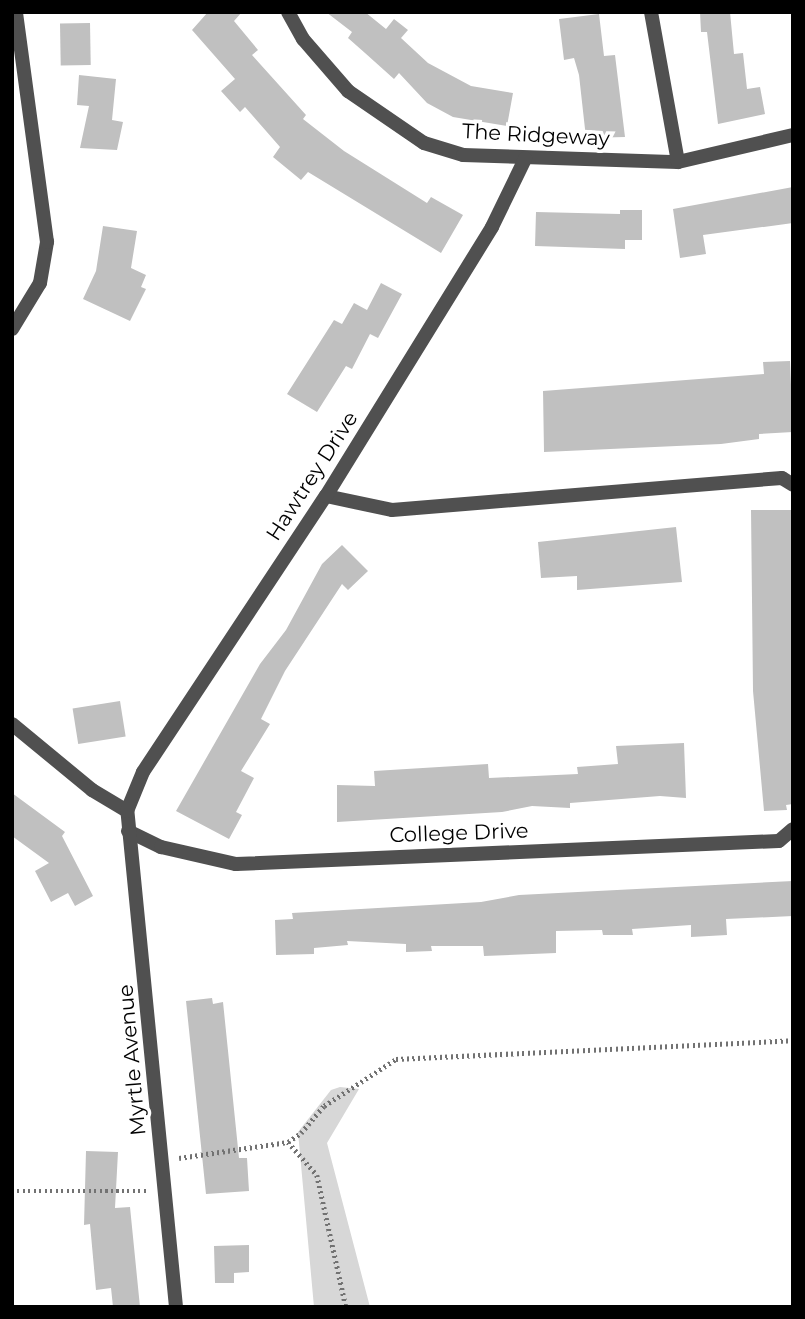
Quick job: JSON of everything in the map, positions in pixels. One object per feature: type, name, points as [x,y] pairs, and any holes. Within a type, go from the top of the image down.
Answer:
[{"type":"street","points":[[12,329],[40,283],[47,242],[16,12]]},
{"type":"street","name":"The Ridgeway","points":[[288,12],[303,39],[348,91],[389,123],[424,143],[463,155],[678,162],[793,135]]},
{"type":"street","points":[[651,12],[678,162]]},
{"type":"street","name":"Hawtrey Drive","points":[[127,811],[143,772],[326,496],[492,227],[525,159]]},
{"type":"street","points":[[326,496],[392,510],[782,478],[793,485]]},
{"type":"street","points":[[12,724],[92,789],[127,811]]},
{"type":"street","name":"Myrtle Avenue","points":[[127,811],[144,944],[176,1307]]},
{"type":"street","name":"College Drive","points":[[128,831],[160,847],[236,864],[779,841],[793,829]]},
{"type":"path","points":[[12,1191],[145,1192],[162,1172],[181,1156],[288,1142],[302,1133],[324,1106],[396,1059],[793,1040]]},
{"type":"path","points":[[288,1142],[317,1175],[346,1307]]},
{"type":"shaded area","points":[[340,1087],[359,1089],[327,1143],[370,1307],[314,1307],[298,1132],[331,1090]]},
{"type":"building","points":[[208,12],[242,12],[234,21],[258,50],[252,55],[306,115],[303,119],[344,151],[427,203],[431,197],[463,215],[441,253],[308,172],[301,180],[273,157],[280,147],[245,107],[240,112],[221,91],[235,79],[192,30]]},
{"type":"building","points":[[326,12],[365,12],[386,29],[394,19],[408,30],[401,38],[428,63],[471,86],[513,93],[507,126],[453,117],[427,103],[399,73],[394,79],[348,38],[352,32]]},
{"type":"building","points":[[700,12],[730,12],[734,54],[743,53],[747,89],[760,87],[765,114],[718,124],[707,32],[701,32]]},
{"type":"building","points":[[599,14],[604,56],[615,55],[625,137],[586,138],[579,75],[574,58],[564,60],[559,19]]},
{"type":"building","points":[[90,23],[91,65],[61,66],[60,24]]},
{"type":"building","points":[[79,75],[116,79],[112,120],[123,122],[117,150],[80,148],[89,106],[77,105]]},
{"type":"building","points":[[793,187],[793,223],[703,235],[706,254],[680,258],[673,209]]},
{"type":"building","points":[[620,210],[642,210],[642,240],[625,240],[625,249],[535,246],[536,212],[620,214]]},
{"type":"building","points":[[103,226],[137,231],[131,268],[146,275],[141,287],[146,289],[130,321],[83,299],[96,271]]},
{"type":"building","points":[[381,283],[402,294],[378,338],[370,334],[352,369],[346,366],[317,412],[287,394],[334,320],[342,324],[354,303],[367,310]]},
{"type":"building","points":[[790,361],[793,432],[759,434],[759,439],[721,444],[544,452],[543,391],[764,374],[763,362]]},
{"type":"building","points":[[751,510],[793,510],[793,804],[786,805],[787,810],[764,811],[753,691]]},
{"type":"building","points":[[676,527],[682,582],[577,590],[577,576],[541,578],[538,542]]},
{"type":"building","points":[[342,545],[368,571],[348,590],[342,584],[285,671],[261,719],[270,724],[241,771],[254,778],[236,812],[242,815],[229,839],[176,811],[260,664],[286,630],[322,564]]},
{"type":"building","points":[[120,701],[126,737],[78,744],[73,709]]},
{"type":"building","points":[[684,743],[686,798],[660,796],[570,803],[570,808],[532,806],[502,812],[337,822],[337,785],[375,786],[374,771],[488,764],[489,778],[578,774],[577,767],[618,764],[616,746]]},
{"type":"building","points":[[12,793],[65,832],[62,836],[93,896],[75,906],[68,893],[51,902],[35,871],[49,863],[12,836]]},
{"type":"building","points":[[793,881],[793,916],[726,919],[727,935],[691,937],[691,925],[632,929],[633,935],[603,935],[602,930],[556,931],[556,953],[484,956],[483,946],[431,946],[432,951],[406,952],[406,944],[347,941],[348,945],[314,948],[314,954],[276,955],[275,920],[293,919],[292,913],[481,902],[519,895]]},
{"type":"building","points":[[212,998],[213,1004],[223,1002],[239,1158],[247,1158],[249,1191],[206,1194],[186,1001]]},
{"type":"building","points":[[86,1151],[118,1152],[115,1208],[130,1207],[140,1307],[113,1307],[111,1288],[96,1290],[90,1224],[84,1225]]},
{"type":"building","points":[[249,1245],[249,1272],[234,1273],[234,1283],[215,1283],[214,1246]]}]
